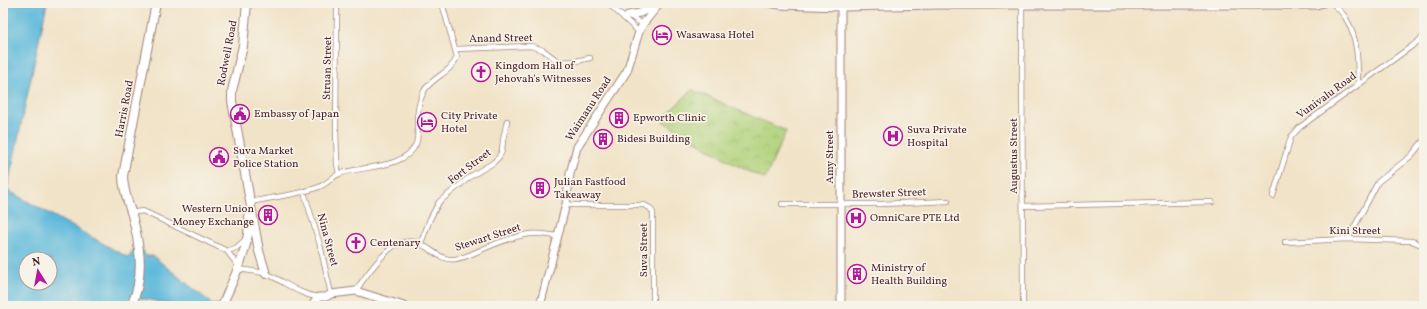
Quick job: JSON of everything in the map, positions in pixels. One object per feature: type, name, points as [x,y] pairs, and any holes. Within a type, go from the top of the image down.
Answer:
[{"type":"highway","name":"Harris Road","points":[[132,303],[138,286],[140,273],[139,250],[134,215],[124,189],[123,176],[156,3]]},
{"type":"highway","name":"Rodwell Road","points":[[247,3],[244,46],[232,91],[232,101],[251,202]]},
{"type":"highway","points":[[223,304],[228,288],[239,268],[248,236],[251,202]]},
{"type":"highway","points":[[251,202],[259,251],[266,274]]},
{"type":"main road","points":[[768,3],[780,5],[790,4],[841,7],[931,5],[1316,5],[1323,3]]},
{"type":"main road","points":[[628,15],[640,13],[660,4]]},
{"type":"main road","name":"Waimanu Road","points":[[540,306],[566,204],[570,174],[577,147],[627,71],[639,32],[643,24],[660,4]]},
{"type":"main road","name":"Amy Street","points":[[841,7],[841,306]]},
{"type":"main road","points":[[312,306],[318,297],[326,297],[331,294],[356,291],[404,306]]},
{"type":"street","points":[[251,202],[304,192],[327,183],[338,174],[399,161],[409,152],[415,145],[418,134],[418,108],[422,96],[428,85],[452,66],[457,57],[442,3]]},
{"type":"street","points":[[608,3],[639,32]]},
{"type":"street","points":[[1332,3],[1345,18],[1355,38],[1358,84]]},
{"type":"street","name":"Augustus Street","points":[[1022,6],[1023,306]]},
{"type":"street","name":"Struan Street","points":[[337,10],[336,129],[338,174]]},
{"type":"street","points":[[619,12],[628,15],[643,24]]},
{"type":"street","name":"Vunivalu Road","points":[[1273,196],[1291,137],[1300,127],[1412,46],[1422,38],[1424,33]]},
{"type":"street","name":"Anand Street","points":[[456,49],[531,46],[543,50],[559,62],[590,58]]},
{"type":"street","name":"Fort Street","points":[[421,243],[439,202],[471,176],[493,163],[499,156],[502,151],[502,140],[508,121]]},
{"type":"street","points":[[1348,238],[1378,182],[1412,156],[1424,140]]},
{"type":"street","name":"Nina Street","points":[[304,192],[320,246],[331,294]]},
{"type":"street","name":"Brewster Street","points":[[782,204],[882,204],[948,201]]},
{"type":"street","points":[[1023,206],[1212,202]]},
{"type":"street","name":"Suva Street","points":[[566,204],[644,205],[650,208],[653,213],[653,306]]},
{"type":"street","points":[[134,215],[143,211],[227,251],[239,268],[266,274],[306,295],[318,297]]},
{"type":"street","name":"Stewart Street","points":[[421,243],[445,258],[453,260],[521,236],[530,234],[558,236]]},
{"type":"street","points":[[227,251],[236,248],[248,236]]},
{"type":"street","name":"Kini Street","points":[[1285,242],[1348,238],[1412,241],[1424,246]]},
{"type":"street","points":[[356,291],[361,282],[388,251],[398,244],[409,242],[421,243]]},
{"type":"green space","points":[[692,90],[786,131],[765,179],[734,164],[661,120]]},
{"type":"water","points":[[3,3],[47,3],[7,190],[129,258],[132,251],[144,251],[145,256],[153,256],[211,303],[219,306],[177,306],[131,296],[124,306],[3,306]]},
{"type":"place","name":"Wasawasa Hotel","points":[[662,35]]},
{"type":"place","name":"Kingdom Hall of Jehovah's Witnesses","points":[[481,72]]},
{"type":"place","name":"Embassy of Japan","points":[[240,114]]},
{"type":"place","name":"Epworth Clinic","points":[[619,118]]},
{"type":"place","name":"City Private Hotel","points":[[427,122]]},
{"type":"place","name":"Suva Private Hospital","points":[[893,136]]},
{"type":"place","name":"Bidesi Building","points":[[603,139]]},
{"type":"place","name":"Suva Market Police Station","points":[[219,157]]},
{"type":"place","name":"Julian Fastfood Takeaway","points":[[540,188]]},
{"type":"place","name":"Western Union Money Exchange","points":[[268,215]]},
{"type":"place","name":"OmniCare PTE Ltd","points":[[856,218]]},
{"type":"place","name":"Centenary","points":[[356,243]]},
{"type":"place","name":"Ministry of Health Building","points":[[857,274]]}]
